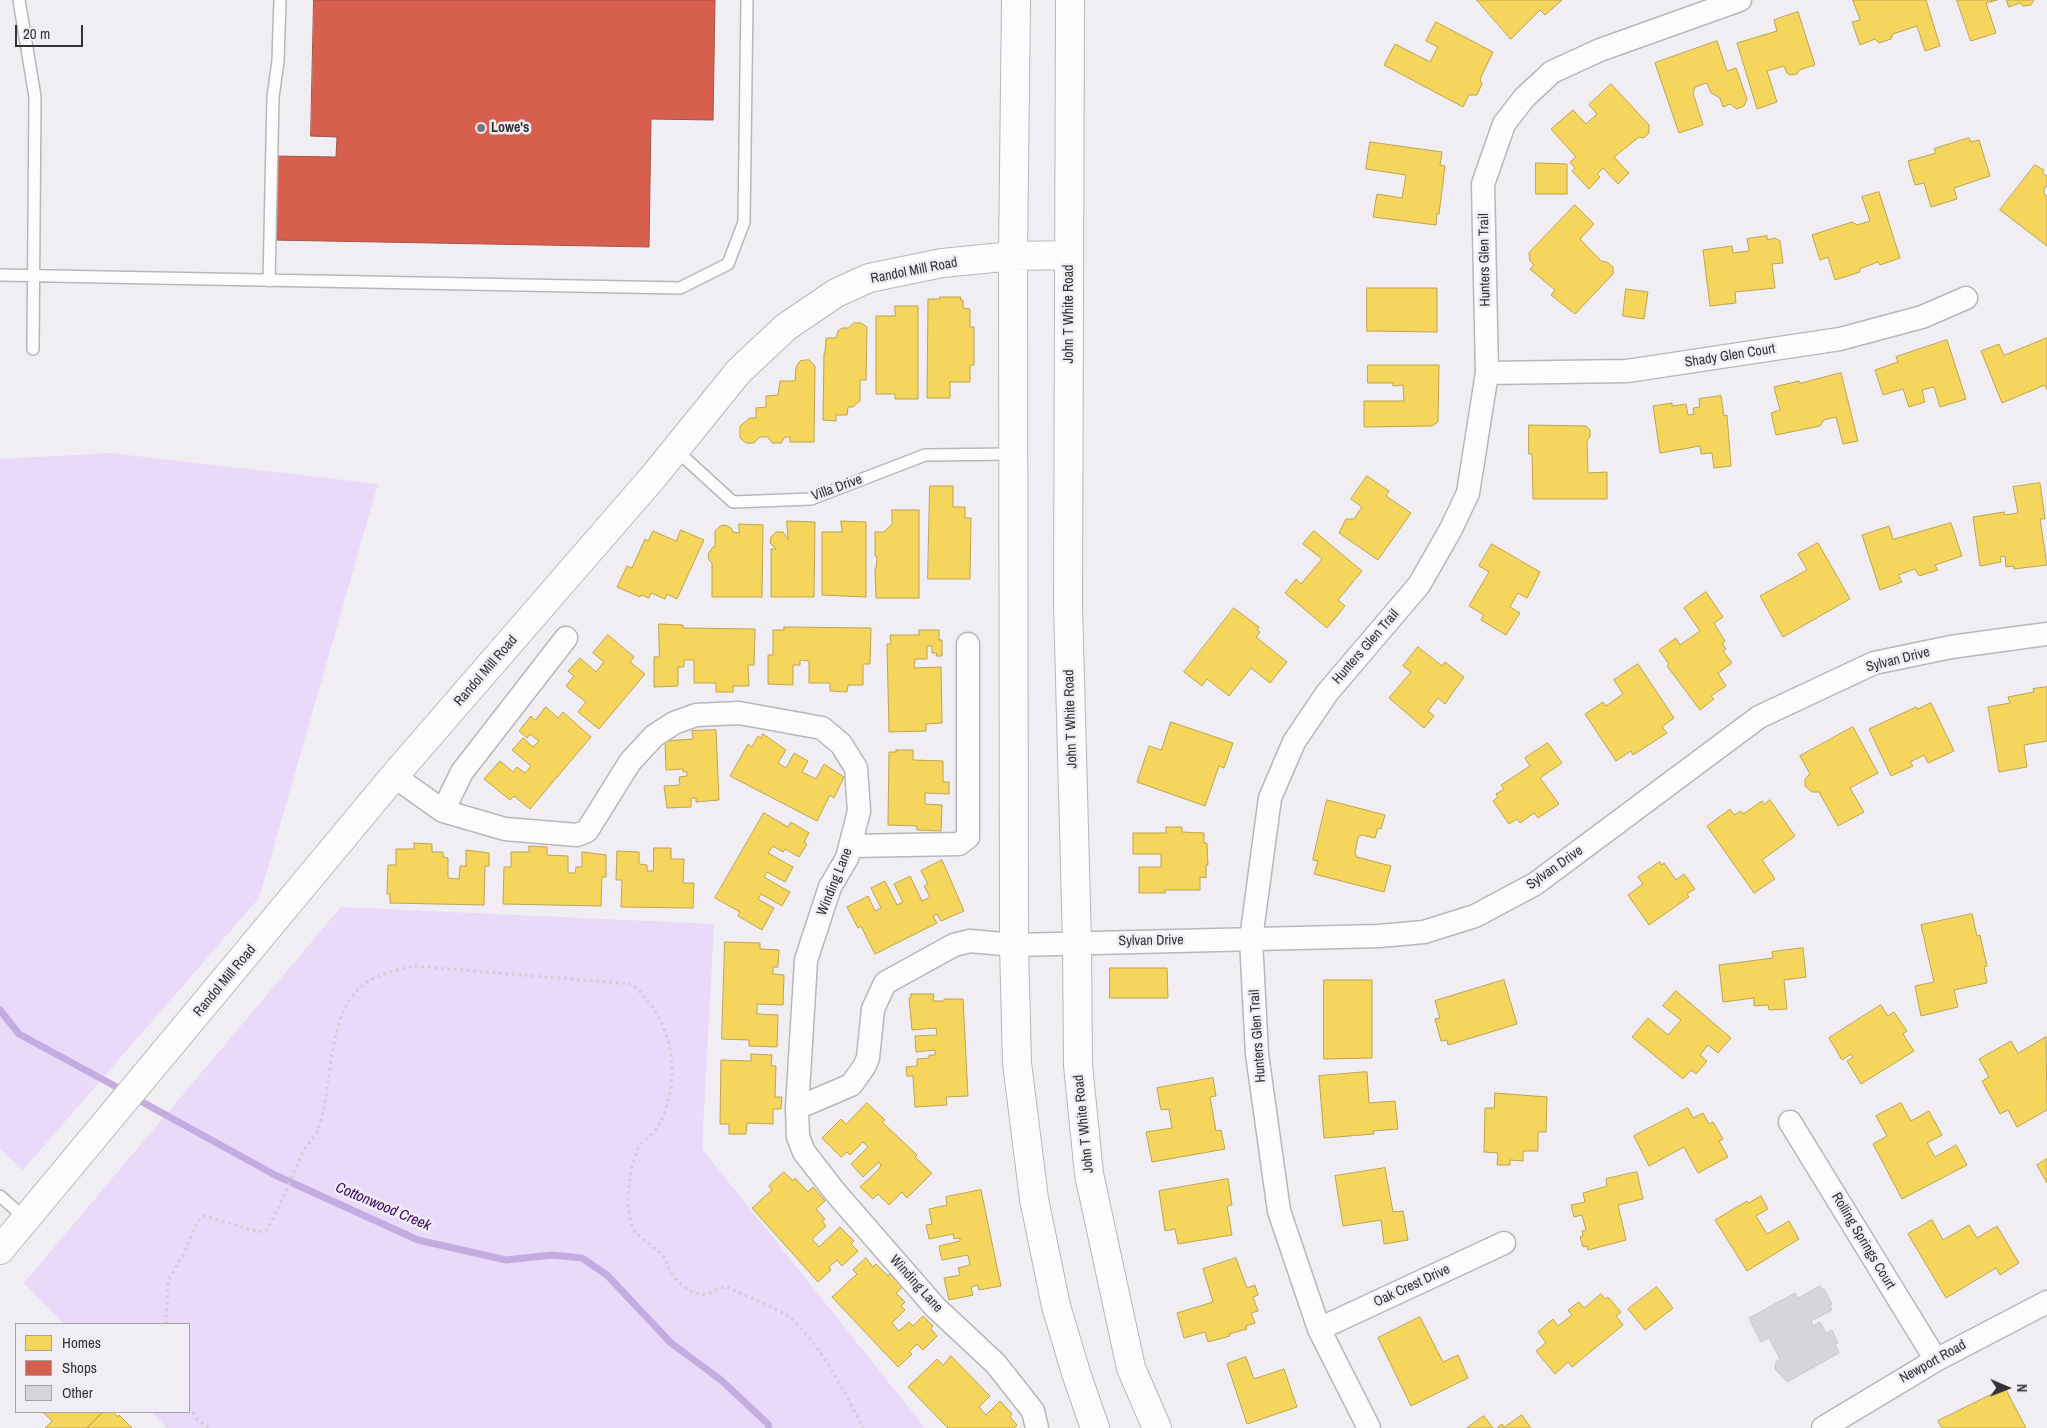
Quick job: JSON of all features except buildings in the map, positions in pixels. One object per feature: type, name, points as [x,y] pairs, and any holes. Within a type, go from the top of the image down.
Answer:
[{"type":"street","points":[[1016,0],[1013,454],[1014,945],[1017,1063],[1034,1199],[1056,1306],[1095,1428]]},
{"type":"street","name":"John T White Road","points":[[1070,0],[1068,604],[1077,943],[1078,1065],[1089,1174],[1131,1368],[1157,1428]]},
{"type":"street","name":"Hunters Glen Trail","points":[[1369,1428],[1319,1329],[1279,1211],[1257,1054],[1251,939],[1270,798],[1294,742],[1327,693],[1419,585],[1451,529],[1468,493],[1487,372],[1483,184],[1504,124],[1524,98],[1552,72],[1600,50],[1740,0]]},
{"type":"street","name":"Randol Mill Road","points":[[0,1250],[394,776],[676,450],[739,371],[786,327],[836,292],[869,278],[942,264],[1013,256],[1069,256]]},
{"type":"street","name":"Shady Glen Court","points":[[1487,372],[1627,372],[1840,339],[1922,317],[1966,298]]},
{"type":"street","name":"Sylvan Drive","points":[[797,1108],[851,1085],[864,1067],[868,1058],[872,1009],[885,983],[954,945],[970,941],[1014,945],[1379,936],[1424,932],[1475,916],[1535,884],[1759,717],[1874,663],[1951,647],[2047,634]]},
{"type":"street","points":[[443,811],[462,772],[566,638]]},
{"type":"street","points":[[850,846],[958,844],[968,837],[968,644]]},
{"type":"street","name":"Winding Lane","points":[[394,776],[443,811],[505,829],[577,835],[587,831],[630,762],[654,736],[674,723],[696,716],[740,713],[822,728],[841,744],[856,768],[859,811],[847,858],[830,887],[806,960],[797,1108],[798,1137],[804,1152],[835,1192],[935,1307],[996,1364],[1033,1411],[1038,1428]]},
{"type":"street","name":"Rolling Springs Court","points":[[1790,1122],[1936,1360]]},
{"type":"street","name":"Oak Crest Drive","points":[[1319,1329],[1504,1243]]},
{"type":"street","name":"Newport Road","points":[[1822,1428],[1936,1360],[2047,1302]]},
{"type":"lane","points":[[19,0],[35,97],[29,276],[33,349]]},
{"type":"lane","points":[[269,281],[272,97],[278,61],[280,0]]},
{"type":"lane","points":[[0,275],[680,288],[728,264],[744,222],[747,0]]},
{"type":"lane","name":"Villa Drive","points":[[676,450],[733,502],[811,499],[925,455],[1013,454]]},
{"type":"lane","points":[[0,1196],[26,1219]]},
{"type":"path","points":[[166,1323],[168,1281],[185,1251],[197,1222],[205,1216],[265,1232],[276,1214],[304,1150],[317,1132],[328,1092],[339,1024],[346,1004],[367,982],[382,975],[414,966],[632,984],[643,994],[653,1008],[667,1036],[673,1058],[673,1084],[667,1106],[658,1128],[637,1149],[629,1179],[629,1215],[636,1233],[665,1257],[668,1268],[679,1282],[689,1290],[705,1294],[720,1287],[727,1287],[778,1311],[802,1328],[848,1396],[863,1428]]},
{"type":"path","points":[[190,1408],[197,1419],[209,1428]]},
{"type":"shaded area","points":[[110,453],[378,484],[259,898],[23,1170],[0,1149],[0,459]]},
{"type":"shaded area","points":[[341,907],[714,924],[702,1149],[925,1428],[167,1428],[152,1413],[190,1413],[190,1323],[64,1323],[24,1283]]},
{"type":"waterway","name":"Cottonwood Creek","points":[[0,1010],[19,1034],[124,1091]]},
{"type":"waterway","name":"Cottonwood Creek","points":[[135,1098],[275,1175],[418,1240],[506,1260],[552,1255],[582,1258],[607,1275],[671,1343],[721,1380],[768,1424],[769,1428]]},
{"type":"place","name":"Lowe's","points":[[481,128]]}]
